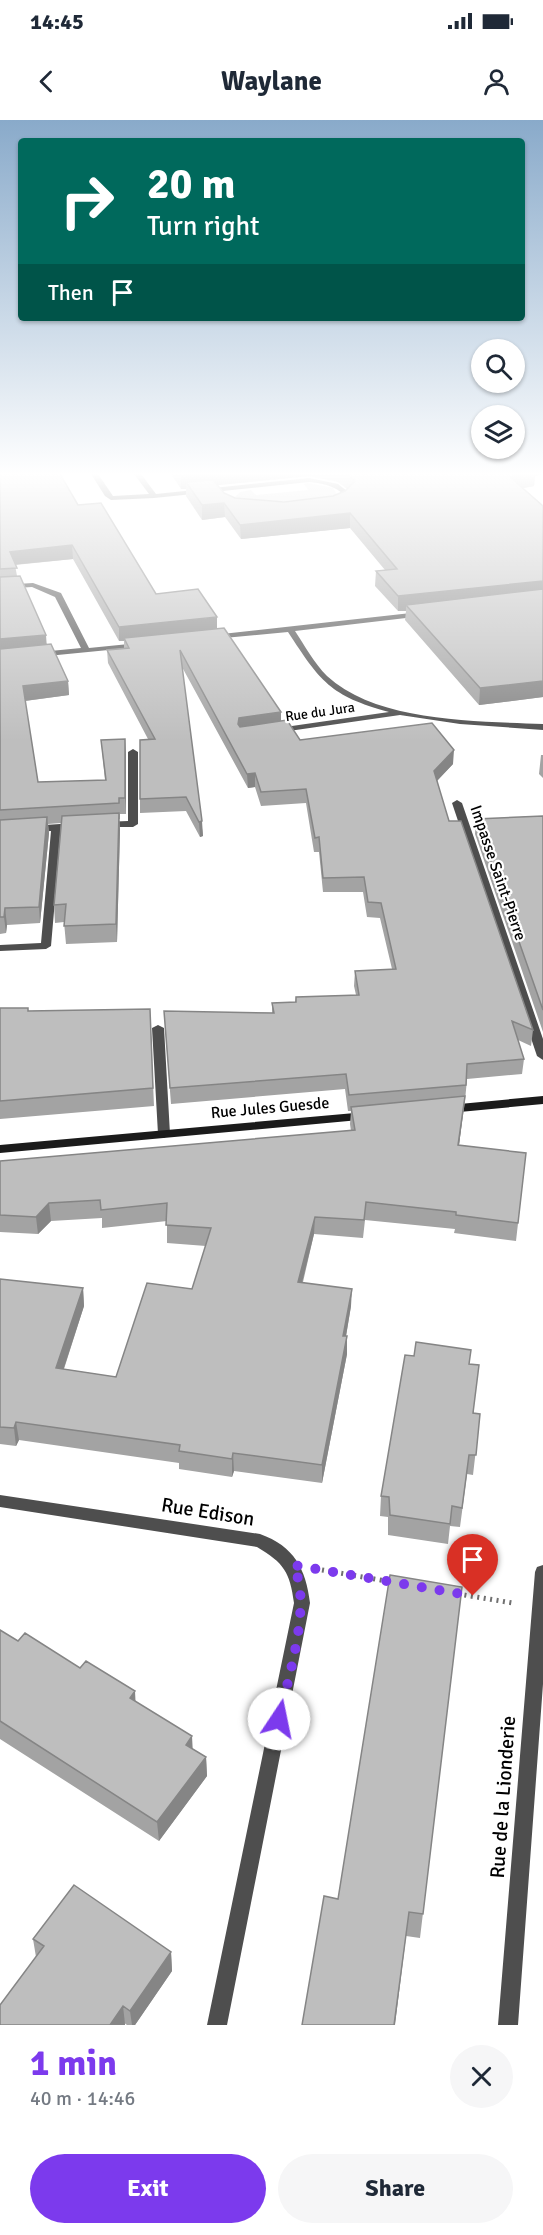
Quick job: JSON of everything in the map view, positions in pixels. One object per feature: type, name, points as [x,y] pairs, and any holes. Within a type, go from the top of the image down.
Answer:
[{"type":"main road","points":[[436,1110],[543,1100]]},
{"type":"main road","name":"Rue Jules Guesde","points":[[0,1149],[377,1115]]},
{"type":"street","points":[[0,587],[33,585],[58,595],[87,651]]},
{"type":"street","points":[[206,638],[431,612]]},
{"type":"street","name":"Rue du Jura","points":[[290,629],[325,679],[358,698],[401,713],[459,722],[543,727]]},
{"type":"street","points":[[33,656],[147,644]]},
{"type":"street","name":"Rue du Jura","points":[[266,733],[401,713]]},
{"type":"street","points":[[0,831],[133,824],[133,752]]},
{"type":"street","name":"Impasse Saint-Pierre","points":[[457,803],[543,1056]]},
{"type":"street","points":[[0,948],[46,946],[56,829]]},
{"type":"street","points":[[158,1028],[164,1134]]},
{"type":"street","name":"Rue Edison","points":[[0,1501],[260,1540],[286,1556],[293,1565]]},
{"type":"street","points":[[217,2025],[302,1604],[300,1578],[293,1565]]},
{"type":"street","name":"Rue de la Lionderie","points":[[508,2025],[543,1572]]},
{"type":"path","points":[[293,1565],[399,1583]]},
{"type":"path","points":[[446,1592],[540,1608]]},
{"type":"building","points":[[0,563],[15,563],[17,568],[0,569]]},
{"type":"building","points":[[82,563],[137,563],[156,594],[198,589],[217,617],[119,627]]},
{"type":"building","points":[[392,563],[543,563],[543,581],[398,596],[376,571],[397,569]]},
{"type":"building","points":[[20,576],[46,635],[0,639],[0,577]]},
{"type":"building","points":[[543,589],[543,681],[480,688],[406,605]]},
{"type":"building","points":[[224,628],[281,712],[239,718],[240,727],[287,720],[300,740],[432,723],[454,750],[434,771],[449,821],[461,821],[533,1030],[512,1021],[524,1059],[467,1064],[466,1085],[349,1095],[346,1074],[170,1088],[164,1011],[274,1013],[272,1003],[296,1002],[296,997],[359,995],[355,971],[396,969],[381,903],[368,902],[364,877],[323,878],[319,837],[315,838],[306,789],[261,792],[255,773],[247,774],[180,650],[202,821],[199,822],[186,797],[140,799],[140,740],[155,739],[107,650],[129,648],[124,638]]},
{"type":"building","points":[[51,644],[68,681],[23,686],[38,782],[106,780],[101,740],[125,739],[125,798],[119,798],[119,803],[0,810],[0,649]]},
{"type":"building","points":[[119,813],[116,924],[64,926],[66,904],[54,905],[62,816]]},
{"type":"building","points":[[543,816],[543,1010],[476,819]]},
{"type":"building","points":[[47,817],[39,907],[5,908],[4,917],[0,917],[0,820]]},
{"type":"building","points":[[0,1008],[28,1008],[28,1011],[150,1009],[153,1088],[0,1101]]},
{"type":"building","points":[[465,1096],[458,1145],[526,1153],[518,1223],[456,1215],[456,1212],[366,1202],[364,1220],[315,1217],[298,1282],[352,1289],[343,1336],[347,1336],[322,1465],[233,1453],[232,1459],[179,1451],[180,1445],[16,1422],[14,1428],[0,1427],[0,1279],[83,1288],[56,1368],[116,1377],[147,1283],[192,1289],[211,1228],[166,1225],[167,1203],[101,1210],[100,1200],[49,1203],[36,1217],[0,1215],[0,1161],[355,1130],[351,1107]]},
{"type":"building","points":[[416,1342],[471,1350],[469,1364],[479,1365],[473,1413],[480,1414],[476,1455],[469,1455],[462,1508],[452,1506],[450,1524],[390,1515],[389,1497],[381,1496],[405,1355],[414,1356]]},
{"type":"building","points":[[390,1575],[462,1587],[423,1914],[409,1912],[394,2025],[302,2025],[324,1896],[338,1899]]},
{"type":"building","points":[[0,1630],[18,1641],[25,1633],[80,1668],[86,1661],[135,1691],[130,1698],[192,1736],[186,1745],[206,1757],[157,1822],[0,1721]]},
{"type":"building","points":[[74,1885],[171,1952],[130,2011],[123,2006],[110,2025],[0,2025],[0,2005],[44,1946],[33,1939]]},
{"type":"route","points":[[279,1719],[302,1604],[300,1578],[293,1565],[473,1596]]}]
